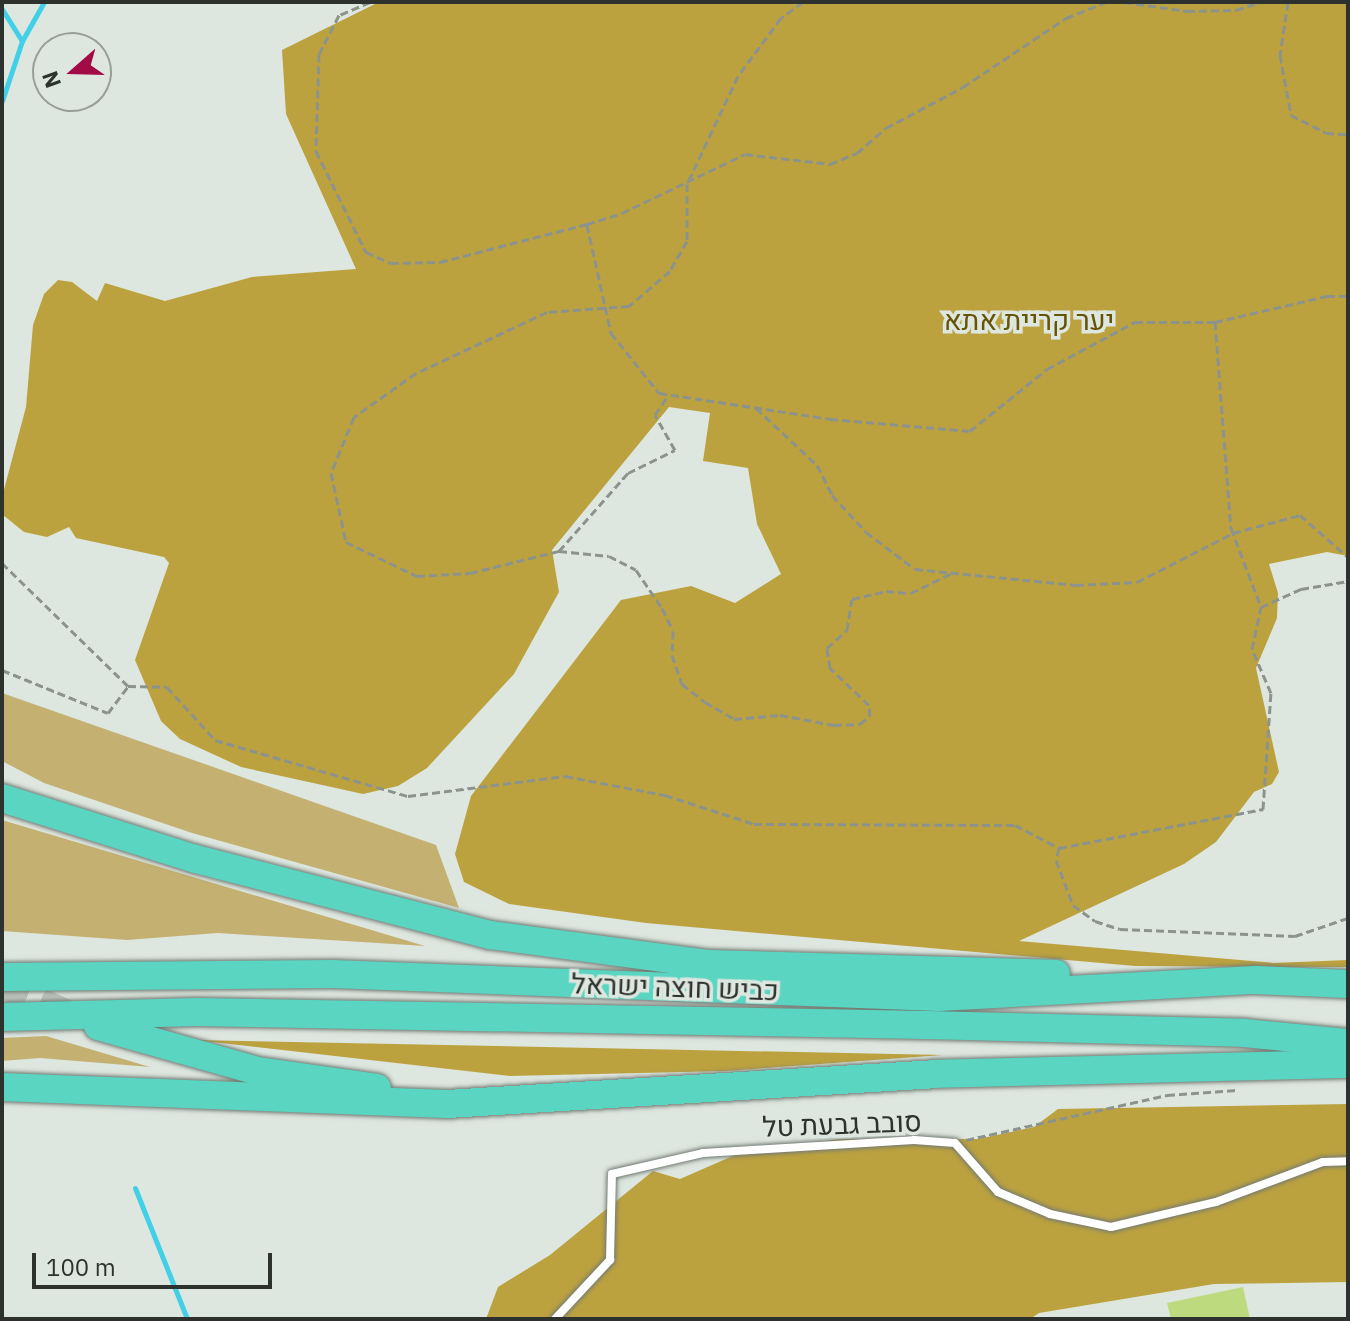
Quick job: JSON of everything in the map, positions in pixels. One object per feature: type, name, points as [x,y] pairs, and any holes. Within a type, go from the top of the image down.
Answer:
[{"type":"highway","points":[[2,777],[196,859]]},
{"type":"highway","points":[[2,798],[196,859],[490,935],[637,957],[721,964],[1256,980]]},
{"type":"highway","name":"כביש חוצה ישראל","points":[[2,977],[332,974],[939,997],[1256,980],[1348,984]]},
{"type":"highway","name":"כביש חוצה ישראל","points":[[2,1017],[197,1012],[926,1025],[1244,1033],[1348,1043]]},
{"type":"highway","points":[[98,1026],[243,1067],[340,1084],[496,1094],[612,1091]]},
{"type":"highway","points":[[2,1087],[352,1104],[447,1104],[612,1091],[933,1074],[1348,1064]]},
{"type":"lane","name":"סובב גבעת טל","points":[[555,1319],[610,1260],[612,1174],[703,1153],[914,1140],[955,1143],[998,1192],[1050,1214],[1111,1227],[1216,1202],[1323,1162],[1348,1161]]},
{"type":"path","points":[[370,2],[339,15],[319,54],[316,151],[366,252],[391,263],[440,262],[587,224],[687,184],[745,154],[830,164],[857,153],[886,128],[963,87],[1066,18],[1106,2]]},
{"type":"path","points":[[803,2],[781,18],[738,76],[687,184],[687,241],[670,271],[629,306],[547,312],[416,373],[354,417],[331,473],[346,542],[417,576],[470,573],[559,551],[609,556],[636,570],[673,631],[672,655],[682,684],[705,702],[734,719],[780,715],[834,725],[860,724],[870,716],[869,705],[830,668],[827,648],[847,630],[852,599],[886,591],[911,593],[952,573]]},
{"type":"path","points":[[1124,2],[1187,11],[1236,10],[1261,2]]},
{"type":"path","points":[[1288,2],[1280,55],[1291,115],[1326,133],[1348,134]]},
{"type":"path","points":[[587,224],[611,333],[659,393],[970,431],[1047,369],[1135,322],[1215,322],[1327,296],[1348,296]]},
{"type":"path","points":[[2,563],[128,686],[167,687],[215,740],[408,796],[565,776],[665,795],[754,824],[1015,825],[1059,848],[1263,809],[1271,693],[1252,649],[1261,607],[1233,533],[1215,322]]},
{"type":"path","points":[[559,551],[628,473],[675,450],[655,415],[669,395]]},
{"type":"path","points":[[753,406],[817,465],[832,495],[866,532],[915,569],[1076,585],[1137,582],[1233,533],[1300,515],[1348,557]]},
{"type":"path","points":[[1261,607],[1301,589],[1348,581]]},
{"type":"path","points":[[2,670],[108,713],[128,686]]},
{"type":"path","points":[[1059,848],[1056,860],[1073,905],[1095,921],[1120,929],[1295,936],[1348,918]]},
{"type":"path","points":[[955,1143],[1167,1095],[1238,1090]]},
{"type":"shaded area","points":[[2,693],[436,845],[459,908],[192,833],[44,783],[2,761]]},
{"type":"shaded area","points":[[2,820],[425,946],[218,933],[127,940],[2,931]]},
{"type":"shaded area","points":[[46,1036],[150,1067],[40,1058],[2,1061],[2,1038]]},
{"type":"green space","name":"יער קריית אתא","points":[[379,2],[1348,2],[1348,556],[1327,552],[1269,564],[1278,593],[1277,618],[1256,668],[1279,772],[1272,784],[1254,792],[1216,842],[1184,864],[1019,941],[1274,963],[1348,960],[1348,967],[1135,966],[646,923],[509,904],[464,882],[455,854],[471,796],[621,600],[691,586],[735,603],[781,574],[757,524],[748,468],[703,461],[710,413],[669,407],[552,550],[559,592],[514,674],[427,768],[398,786],[363,794],[241,767],[180,739],[161,721],[135,660],[169,563],[164,557],[76,538],[69,527],[47,537],[24,532],[3,515],[2,497],[26,407],[33,325],[44,294],[58,280],[72,282],[97,301],[105,283],[165,301],[252,277],[356,269],[286,114],[282,50]]},
{"type":"green space","points":[[195,1040],[943,1055],[726,1071],[510,1076]]},
{"type":"green space","points":[[1348,1104],[1348,1282],[1214,1284],[1039,1313],[1030,1319],[486,1319],[498,1287],[550,1255],[653,1171],[680,1179],[744,1151],[842,1139],[978,1139],[1034,1127],[1058,1109]]},
{"type":"building","points":[[1243,1287],[1250,1319],[1171,1319],[1167,1303]]},
{"type":"waterway","points":[[2,101],[22,41],[44,2]]},
{"type":"waterway","points":[[2,9],[22,41]]},
{"type":"waterway","points":[[135,1188],[187,1319]]},
{"type":"tunnel","points":[[2,984],[74,1017]]}]
